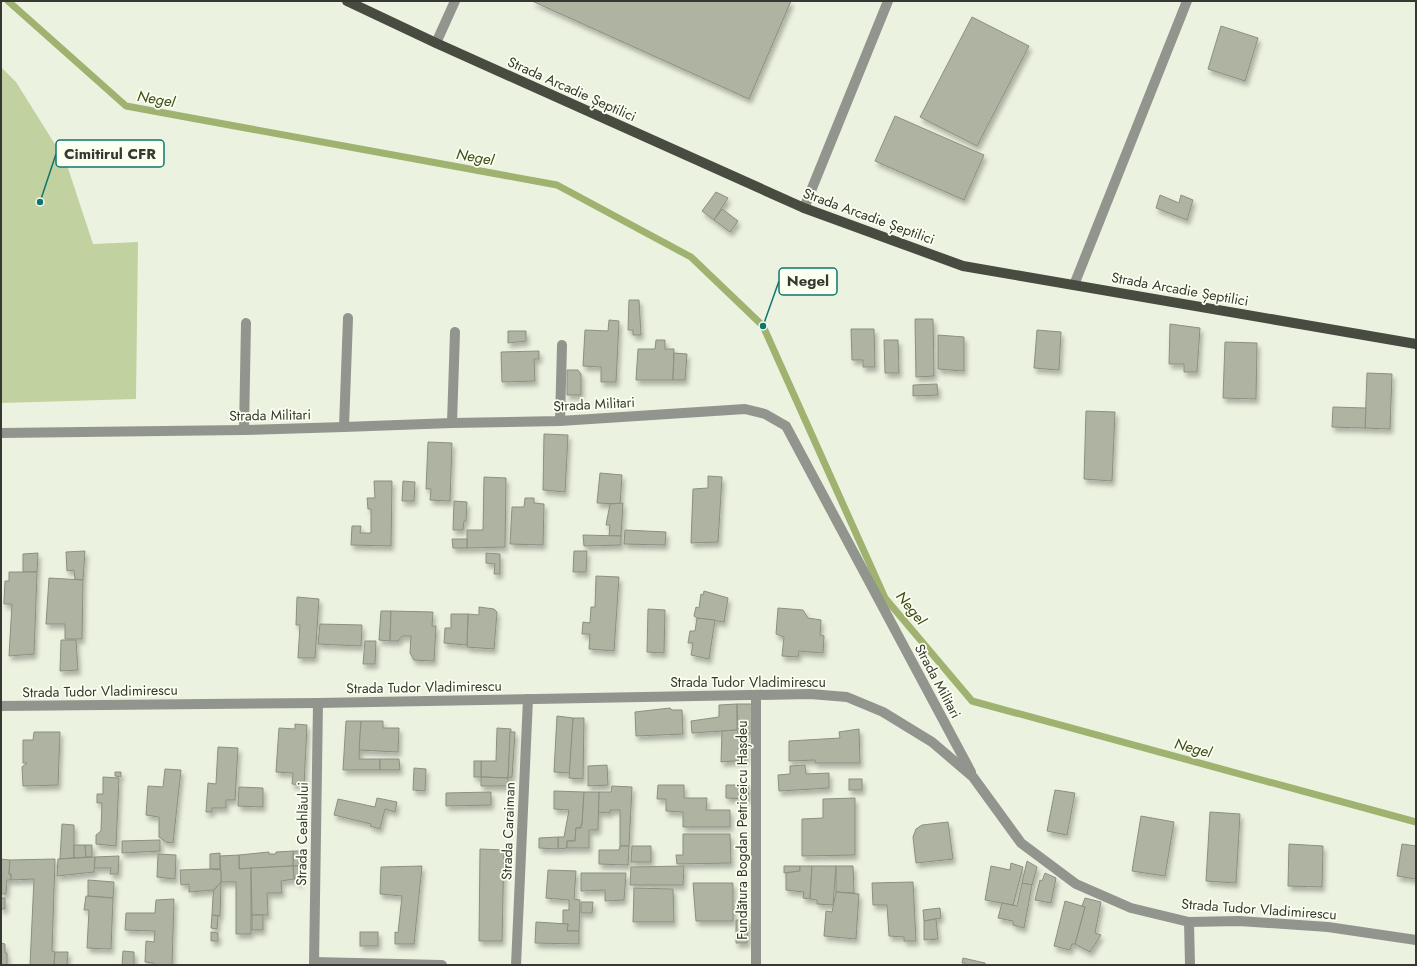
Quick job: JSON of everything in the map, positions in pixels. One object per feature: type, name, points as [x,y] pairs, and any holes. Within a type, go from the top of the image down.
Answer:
[{"type":"main road","name":"Strada Arcadie Șeptilici","points":[[347,1],[436,43],[804,208],[963,266],[1416,344]]},
{"type":"street","points":[[436,43],[455,1]]},
{"type":"street","points":[[804,208],[888,1]]},
{"type":"street","points":[[1074,285],[1187,1]]},
{"type":"street","points":[[344,427],[348,318]]},
{"type":"street","points":[[244,430],[246,323]]},
{"type":"street","points":[[452,423],[455,332]]},
{"type":"street","points":[[560,421],[562,345]]},
{"type":"street","name":"Strada Militari","points":[[1,433],[244,430],[560,421],[745,409],[765,414],[786,426],[973,777]]},
{"type":"street","name":"Strada Tudor Vladimirescu","points":[[1,706],[318,703],[810,694],[847,697],[883,712],[932,742],[973,777],[1021,842],[1076,884],[1131,908],[1189,922],[1239,921],[1328,927],[1416,940]]},
{"type":"street","name":"Fundătura Bogdan Petriceicu Hașdeu","points":[[756,695],[756,965]]},
{"type":"street","name":"Strada Caraiman","points":[[516,965],[528,699]]},
{"type":"street","name":"Strada Ceahlăului","points":[[314,964],[318,703]]},
{"type":"street","points":[[1189,922],[1190,965]]},
{"type":"street","points":[[314,964],[442,965]]},
{"type":"green space","points":[[1,67],[16,82],[66,162],[93,244],[138,242],[136,399],[1,403]]},
{"type":"building","points":[[532,1],[791,1],[749,99]]},
{"type":"building","points":[[972,17],[1029,46],[977,146],[920,117]]},
{"type":"building","points":[[1221,26],[1258,38],[1245,81],[1208,69]]},
{"type":"building","points":[[895,116],[984,155],[964,200],[875,161]]},
{"type":"building","points":[[716,192],[728,198],[714,220],[702,211]]},
{"type":"building","points":[[1160,195],[1179,203],[1181,195],[1193,200],[1187,220],[1156,208]]},
{"type":"building","points":[[722,209],[738,221],[730,232],[714,220]]},
{"type":"building","points":[[629,300],[639,300],[641,335],[633,335],[633,330],[628,330]]},
{"type":"building","points":[[915,319],[933,319],[934,376],[916,377]]},
{"type":"building","points":[[609,320],[619,321],[616,382],[601,382],[601,367],[583,366],[585,330],[608,331]]},
{"type":"building","points":[[1170,324],[1200,328],[1197,372],[1184,372],[1184,364],[1169,364]]},
{"type":"building","points":[[851,329],[874,329],[875,367],[863,367],[863,360],[852,360]]},
{"type":"building","points":[[1037,330],[1061,332],[1059,370],[1034,368]]},
{"type":"building","points":[[508,331],[526,331],[526,341],[508,343]]},
{"type":"building","points":[[938,335],[964,337],[964,371],[938,369]]},
{"type":"building","points":[[656,340],[665,340],[665,349],[674,349],[673,380],[636,380],[638,349],[655,349]]},
{"type":"building","points":[[884,340],[898,340],[899,373],[885,373]]},
{"type":"building","points":[[1225,342],[1257,343],[1256,399],[1223,398]]},
{"type":"building","points":[[539,351],[539,359],[534,359],[535,381],[502,382],[501,352]]},
{"type":"building","points":[[674,353],[687,354],[685,380],[673,380]]},
{"type":"building","points":[[567,370],[578,370],[581,374],[581,395],[567,395]]},
{"type":"building","points":[[1367,373],[1392,374],[1390,429],[1365,428]]},
{"type":"building","points":[[937,384],[938,395],[913,396],[913,385]]},
{"type":"building","points":[[1333,407],[1366,408],[1365,428],[1332,427]]},
{"type":"building","points":[[1086,411],[1115,412],[1112,481],[1084,479]]},
{"type":"building","points":[[544,434],[568,435],[565,492],[543,490]]},
{"type":"building","points":[[428,442],[452,443],[450,501],[430,500],[431,489],[426,489]]},
{"type":"building","points":[[600,473],[622,475],[620,504],[597,503]]},
{"type":"building","points":[[708,476],[722,477],[718,542],[691,543],[693,489],[708,488]]},
{"type":"building","points":[[484,477],[506,478],[505,547],[467,548],[467,530],[483,530]]},
{"type":"building","points":[[374,481],[392,481],[391,546],[351,545],[352,526],[361,526],[360,533],[371,533],[371,509],[368,509],[367,498],[375,498]]},
{"type":"building","points":[[403,481],[415,482],[414,501],[402,501]]},
{"type":"building","points":[[525,498],[534,498],[534,503],[544,504],[543,545],[510,544],[512,507],[524,507]]},
{"type":"building","points":[[454,501],[467,502],[466,521],[464,521],[463,530],[453,530]]},
{"type":"building","points":[[623,503],[621,536],[609,536],[610,525],[606,525],[610,504]]},
{"type":"building","points":[[625,530],[666,532],[665,545],[624,544]]},
{"type":"building","points":[[583,535],[621,536],[621,545],[584,546]]},
{"type":"building","points":[[452,539],[467,539],[467,548],[453,548]]},
{"type":"building","points":[[85,551],[83,580],[75,579],[74,570],[67,571],[66,552]]},
{"type":"building","points":[[574,551],[587,551],[586,572],[573,572]]},
{"type":"building","points":[[38,553],[37,572],[23,572],[23,554]]},
{"type":"building","points":[[486,553],[500,554],[500,574],[494,574],[495,564],[486,563]]},
{"type":"building","points":[[9,572],[37,572],[34,654],[9,656],[12,604],[4,604],[4,601],[5,581],[9,581]]},
{"type":"building","points":[[596,576],[619,577],[614,651],[589,649],[590,634],[582,634],[583,622],[590,623],[591,607],[595,607]]},
{"type":"building","points":[[49,578],[83,580],[82,639],[65,639],[65,624],[46,624]]},
{"type":"building","points":[[704,591],[728,598],[724,622],[697,618],[694,616],[696,607],[699,608],[701,594],[703,595]]},
{"type":"building","points":[[297,597],[319,599],[315,658],[298,658],[300,625],[296,625]]},
{"type":"building","points":[[479,607],[494,609],[497,612],[494,649],[467,647],[468,614],[479,615]]},
{"type":"building","points":[[778,608],[803,610],[808,618],[821,620],[820,635],[824,636],[823,653],[799,651],[798,657],[782,656],[784,637],[776,634]]},
{"type":"building","points":[[648,609],[665,610],[664,653],[647,652]]},
{"type":"building","points":[[381,611],[391,611],[390,641],[379,640]]},
{"type":"building","points":[[391,611],[433,612],[432,626],[436,626],[434,661],[414,660],[410,653],[411,636],[402,636],[398,641],[390,641]]},
{"type":"building","points":[[451,614],[468,614],[467,645],[444,643],[445,628],[451,628]]},
{"type":"building","points":[[697,618],[715,620],[709,659],[691,655],[693,643],[688,643],[690,631],[695,631]]},
{"type":"building","points":[[320,624],[362,625],[361,646],[318,644]]},
{"type":"building","points":[[61,640],[76,640],[78,670],[60,671]]},
{"type":"building","points":[[365,641],[376,641],[375,664],[363,664]]},
{"type":"building","points":[[737,704],[737,730],[692,733],[691,721],[719,717],[719,705]]},
{"type":"building","points":[[737,704],[752,704],[752,733],[738,733]]},
{"type":"building","points":[[670,708],[672,710],[682,710],[683,734],[636,736],[635,712]]},
{"type":"building","points":[[557,716],[573,718],[570,773],[554,772]]},
{"type":"building","points":[[573,718],[584,718],[583,779],[569,778]]},
{"type":"building","points":[[346,721],[361,721],[359,759],[380,759],[380,770],[343,770]]},
{"type":"building","points":[[361,721],[383,721],[383,728],[399,728],[398,752],[359,750]]},
{"type":"building","points":[[295,724],[307,725],[304,785],[292,784],[293,773],[276,772],[279,728],[295,729]]},
{"type":"building","points":[[497,728],[511,729],[508,778],[481,777],[481,761],[496,761]]},
{"type":"building","points":[[859,729],[860,763],[815,763],[815,760],[789,761],[789,741],[840,738],[839,732]]},
{"type":"building","points":[[737,730],[738,733],[747,733],[746,760],[721,762],[722,731]]},
{"type":"building","points":[[34,732],[60,732],[58,785],[23,786],[22,767],[27,763],[23,763],[23,740],[33,740]]},
{"type":"building","points":[[510,732],[515,732],[512,777],[508,778]]},
{"type":"building","points":[[218,747],[238,748],[235,800],[226,800],[226,808],[212,808],[212,812],[206,812],[208,783],[216,784]]},
{"type":"building","points":[[380,759],[399,759],[400,770],[380,770]]},
{"type":"building","points":[[474,761],[481,761],[481,777],[474,777]]},
{"type":"building","points":[[607,765],[608,785],[588,786],[588,766]]},
{"type":"building","points":[[805,765],[806,774],[829,773],[829,788],[779,791],[778,775],[790,774],[790,766]]},
{"type":"building","points":[[414,768],[426,769],[425,791],[413,790]]},
{"type":"building","points":[[165,769],[181,770],[173,843],[166,842],[159,837],[159,817],[146,815],[148,786],[163,787]]},
{"type":"building","points":[[115,772],[121,772],[121,777],[115,776]]},
{"type":"building","points":[[103,777],[119,778],[116,846],[96,844],[96,835],[101,831],[102,803],[97,803],[97,794],[103,794]]},
{"type":"building","points":[[481,777],[508,778],[508,786],[481,786]]},
{"type":"building","points":[[849,779],[862,779],[862,790],[849,790]]},
{"type":"building","points":[[658,785],[684,785],[684,798],[707,798],[706,810],[730,810],[730,827],[683,827],[683,812],[666,811],[666,799],[657,799]]},
{"type":"building","points":[[726,785],[749,785],[748,799],[726,798]]},
{"type":"building","points":[[612,786],[632,787],[629,846],[620,846],[620,810],[610,810],[610,813],[598,812],[599,792],[611,792]]},
{"type":"building","points":[[239,787],[263,788],[263,807],[238,806]]},
{"type":"building","points":[[1055,790],[1075,793],[1067,835],[1047,831]]},
{"type":"building","points":[[554,791],[584,792],[582,825],[581,828],[576,828],[575,841],[567,841],[567,848],[558,849],[558,837],[564,837],[569,810],[554,809]]},
{"type":"building","points":[[491,792],[491,805],[446,806],[446,793]]},
{"type":"building","points":[[584,792],[599,792],[598,830],[589,830],[589,848],[567,848],[567,841],[575,841],[576,828],[581,828],[582,825]]},
{"type":"building","points":[[377,798],[397,802],[395,812],[385,809],[380,829],[370,826],[371,824],[334,815],[338,799],[375,807]]},
{"type":"building","points":[[855,798],[855,855],[802,856],[802,819],[823,818],[823,799]]},
{"type":"building","points":[[1210,812],[1240,814],[1236,883],[1206,881]]},
{"type":"building","points":[[1141,816],[1174,822],[1165,876],[1132,871]]},
{"type":"building","points":[[948,822],[953,859],[916,863],[913,837],[916,829],[922,825]]},
{"type":"building","points":[[62,824],[74,825],[74,858],[60,859]]},
{"type":"building","points":[[683,834],[730,834],[731,863],[677,864],[676,855],[683,855]]},
{"type":"building","points":[[558,837],[558,849],[539,848],[539,838]]},
{"type":"building","points":[[160,840],[160,851],[122,853],[122,841]]},
{"type":"building","points":[[1289,844],[1323,846],[1322,887],[1288,886]]},
{"type":"building","points":[[1402,844],[1416,846],[1416,879],[1397,876]]},
{"type":"building","points":[[74,845],[85,845],[86,857],[74,858]]},
{"type":"building","points":[[85,845],[92,845],[92,857],[86,857]]},
{"type":"building","points":[[620,846],[629,846],[628,865],[599,864],[599,850],[619,850]]},
{"type":"building","points":[[632,846],[651,846],[651,862],[631,862]]},
{"type":"building","points":[[480,849],[504,850],[502,941],[479,941]]},
{"type":"building","points":[[293,851],[301,851],[300,866],[293,866]]},
{"type":"building","points":[[293,851],[293,866],[239,869],[239,855],[269,852],[269,854],[276,854],[276,852]]},
{"type":"building","points":[[220,853],[220,869],[210,869],[210,854]]},
{"type":"building","points":[[158,854],[176,855],[175,879],[157,877]]},
{"type":"building","points":[[239,855],[239,869],[251,868],[251,934],[236,934],[236,882],[221,882],[220,856]]},
{"type":"building","points":[[119,856],[118,874],[110,874],[111,868],[94,868],[95,857]]},
{"type":"building","points":[[95,857],[94,872],[57,876],[58,859]]},
{"type":"building","points":[[1,859],[10,860],[9,874],[11,874],[11,880],[7,880],[6,894],[1,894]]},
{"type":"building","points":[[55,859],[52,951],[55,952],[54,965],[30,965],[34,879],[11,880],[11,874],[9,874],[10,860]]},
{"type":"building","points":[[1027,861],[1037,867],[1032,885],[1022,883]]},
{"type":"building","points":[[1011,863],[1023,867],[1013,905],[985,900],[991,866],[1010,870]]},
{"type":"building","points":[[293,866],[300,866],[299,884],[294,879]]},
{"type":"building","points":[[293,866],[294,879],[281,881],[282,893],[267,893],[268,915],[252,915],[251,868]]},
{"type":"building","points":[[422,866],[414,944],[395,944],[395,932],[398,933],[402,896],[380,894],[381,867]]},
{"type":"building","points":[[684,866],[683,885],[630,885],[631,867]]},
{"type":"building","points":[[784,866],[800,866],[800,871],[784,873]]},
{"type":"building","points":[[800,866],[812,866],[810,899],[803,898],[804,892],[786,890],[786,873],[800,871]]},
{"type":"building","points":[[812,866],[836,866],[833,905],[817,904],[817,900],[810,899]]},
{"type":"building","points":[[836,866],[853,866],[854,893],[836,892]]},
{"type":"building","points":[[180,870],[221,870],[221,882],[214,890],[189,892],[189,884],[181,885]]},
{"type":"building","points":[[548,870],[576,871],[574,899],[580,900],[579,931],[567,931],[568,924],[563,924],[563,910],[569,910],[569,900],[546,898]]},
{"type":"building","points":[[581,873],[626,873],[624,900],[605,901],[605,890],[581,891]]},
{"type":"building","points":[[1045,873],[1056,878],[1051,903],[1035,900],[1040,880],[1042,881]]},
{"type":"building","points":[[88,880],[114,882],[113,898],[88,896]]},
{"type":"building","points":[[221,882],[220,916],[212,915],[214,890]]},
{"type":"building","points":[[913,882],[916,941],[904,941],[904,937],[889,936],[887,905],[873,905],[872,883]]},
{"type":"building","points":[[693,883],[733,883],[733,921],[696,921]]},
{"type":"building","points":[[1022,883],[1032,885],[1024,928],[1013,925],[1013,921],[998,918],[1002,903],[1017,906]]},
{"type":"building","points":[[634,888],[673,889],[674,922],[633,922]]},
{"type":"building","points":[[836,892],[859,894],[856,939],[824,936],[826,911],[832,912]]},
{"type":"building","points":[[86,896],[113,898],[111,949],[87,948],[89,910],[84,910]]},
{"type":"building","points":[[1,898],[5,898],[5,909],[1,909]]},
{"type":"building","points":[[1085,898],[1101,902],[1095,933],[1101,935],[1090,952],[1075,944],[1085,907],[1082,906]]},
{"type":"building","points":[[174,899],[172,965],[154,965],[154,963],[145,962],[146,941],[154,942],[155,931],[125,930],[126,913],[155,913],[156,900]]},
{"type":"building","points":[[1065,901],[1085,907],[1075,944],[1072,944],[1070,950],[1054,946]]},
{"type":"building","points":[[581,902],[593,902],[592,913],[581,913]]},
{"type":"building","points":[[940,908],[941,918],[924,921],[923,910]]},
{"type":"building","points":[[212,915],[218,916],[217,929],[211,928]]},
{"type":"building","points":[[252,915],[263,915],[263,930],[252,930]]},
{"type":"building","points":[[936,919],[938,939],[924,940],[924,921]]},
{"type":"building","points":[[736,920],[748,920],[747,943],[736,943]]},
{"type":"building","points":[[536,922],[568,924],[567,931],[579,931],[579,944],[535,943]]},
{"type":"building","points":[[211,932],[218,933],[218,941],[211,941]]},
{"type":"building","points":[[360,932],[378,932],[378,946],[360,946]]},
{"type":"building","points":[[1,943],[5,944],[7,965],[1,965]]},
{"type":"building","points":[[123,951],[134,952],[134,965],[122,965]]},
{"type":"building","points":[[55,952],[68,952],[67,965],[54,965]]},
{"type":"building","points":[[963,958],[985,963],[985,965],[965,965],[965,963],[962,963]]},
{"type":"waterway","name":"Negel","points":[[8,1],[126,106],[557,185],[691,257],[763,326],[885,598],[972,701],[1416,822]]},
{"type":"place","name":"Cimitirul CFR","points":[[40,202]]},
{"type":"place","name":"Negel","points":[[763,326]]}]
